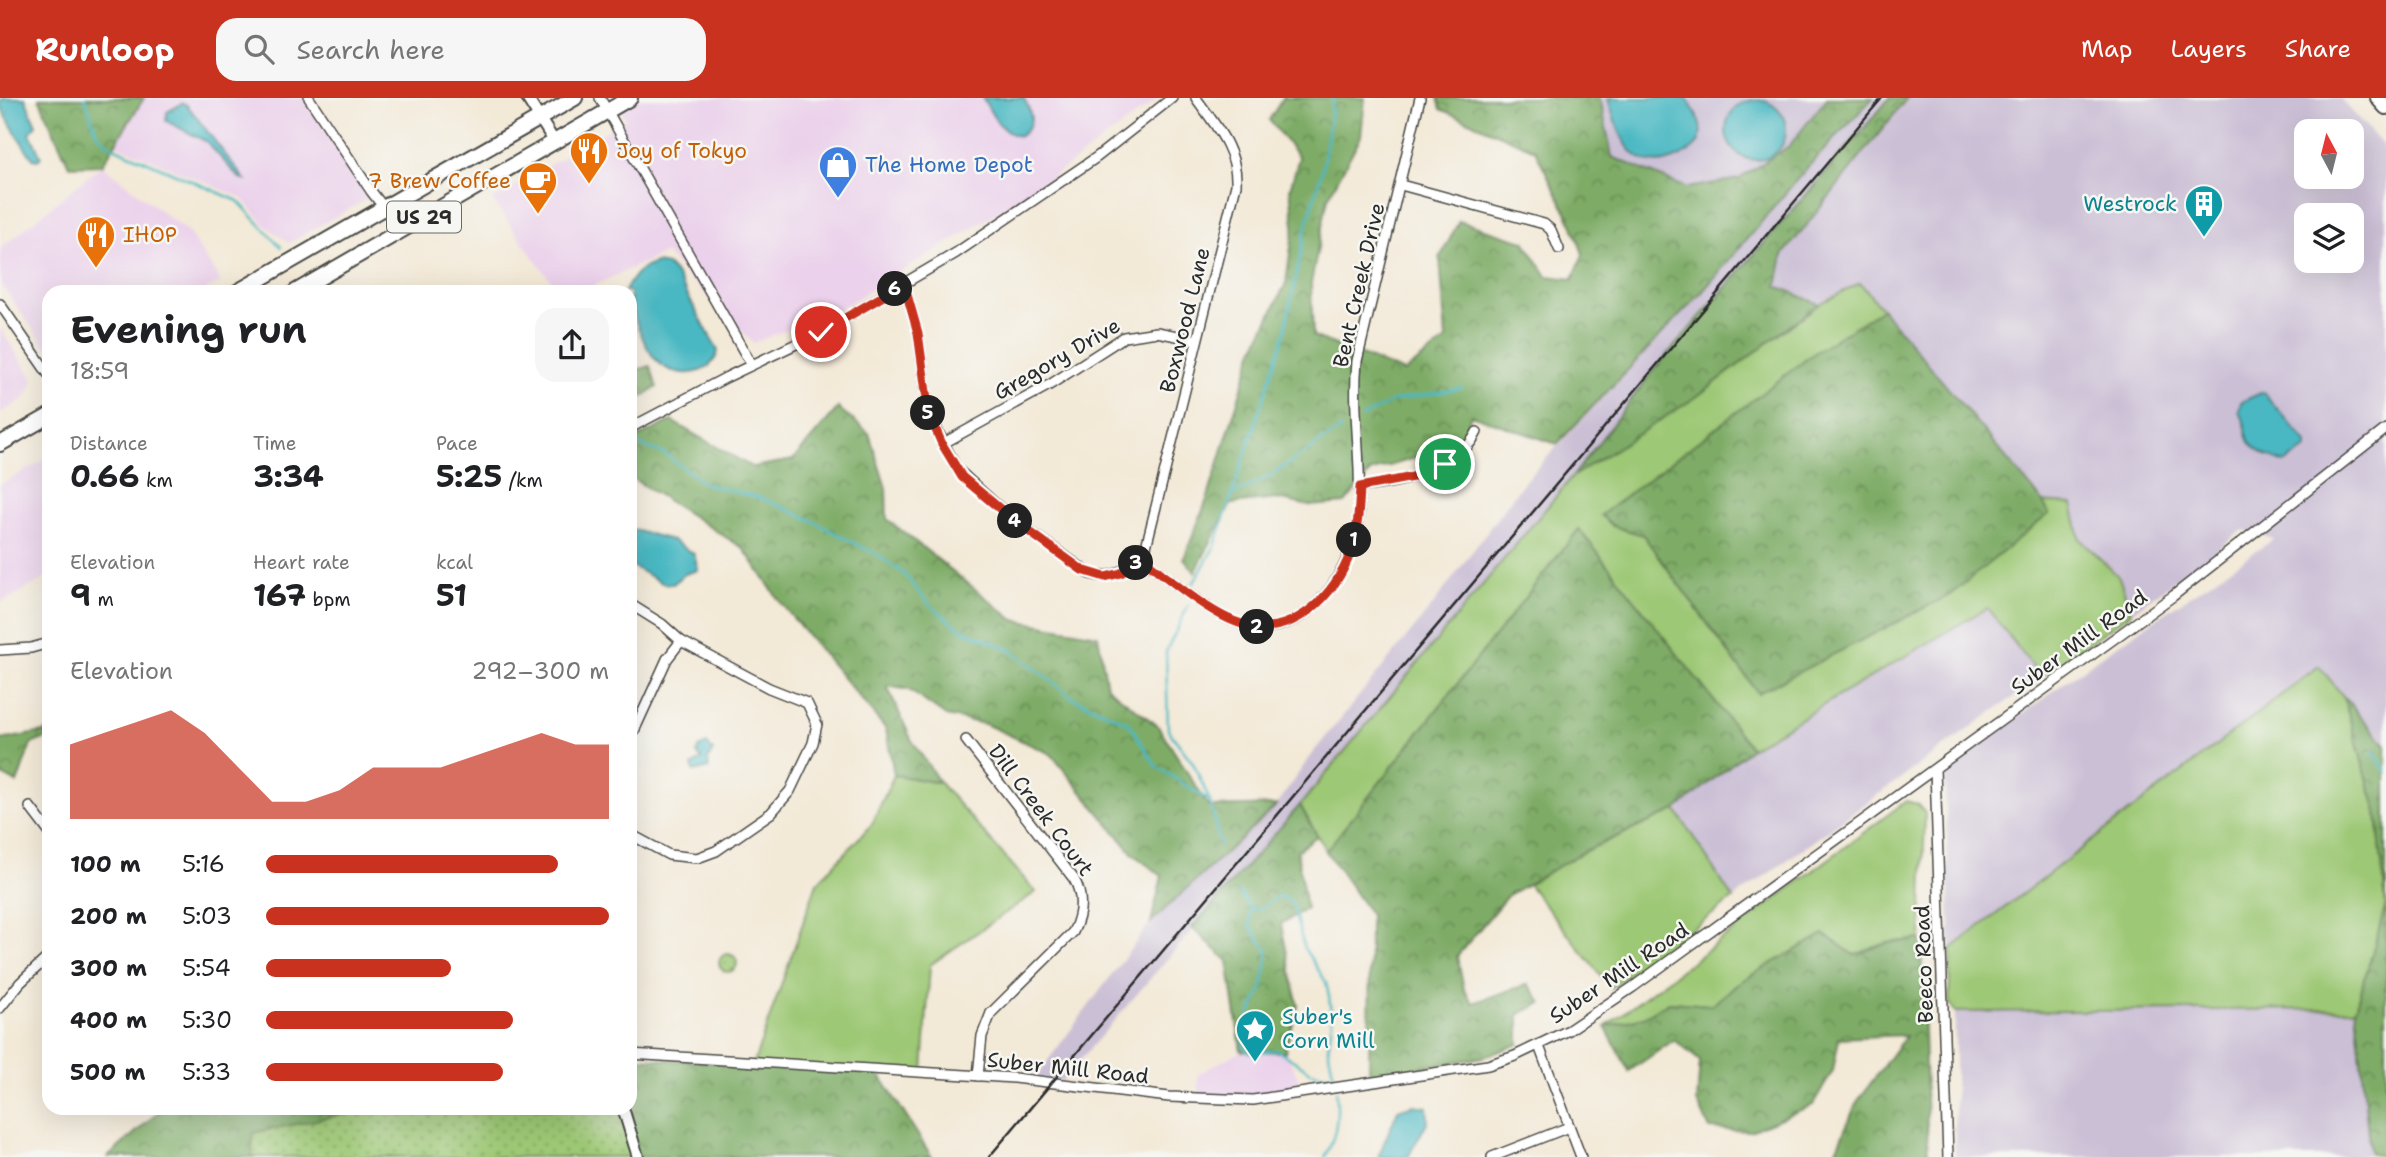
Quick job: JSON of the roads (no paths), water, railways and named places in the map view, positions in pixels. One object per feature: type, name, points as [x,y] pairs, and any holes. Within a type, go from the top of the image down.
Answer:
[{"type":"main road","name":"US 29","points":[[249,285],[575,98]]},
{"type":"main road","name":"US 29","points":[[307,285],[554,141],[604,105],[630,98]]},
{"type":"main road","points":[[2378,98],[2386,107]]},
{"type":"main road","points":[[0,444],[42,420]]},
{"type":"street","points":[[309,98],[371,191],[386,207],[401,230]]},
{"type":"street","points":[[527,98],[554,141]]},
{"type":"street","points":[[637,424],[751,364],[821,332],[967,246],[1087,164],[1172,98]]},
{"type":"street","name":"Boxwood Lane","points":[[1143,559],[1237,175],[1225,139],[1196,98]]},
{"type":"street","name":"Bent Creek Drive","points":[[1143,559],[1231,620],[1257,627],[1286,624],[1315,606],[1343,569],[1356,533],[1360,487],[1354,405],[1357,361],[1420,98]]},
{"type":"street","points":[[604,105],[751,364]]},
{"type":"street","points":[[1401,185],[1544,224],[1551,230],[1559,249]]},
{"type":"street","points":[[904,284],[918,333],[927,408],[942,444],[967,482],[1082,570],[1105,577],[1121,573],[1143,559]]},
{"type":"street","points":[[0,304],[42,365]]},
{"type":"street","name":"Gregory Drive","points":[[942,444],[1051,384],[1124,337],[1157,332],[1198,340]]},
{"type":"street","name":"Suber Mill Road","points":[[637,1054],[978,1076],[1215,1100],[1253,1100],[1344,1084],[1462,1071],[1506,1059],[1569,1030],[1622,995],[2238,547],[2386,429]]},
{"type":"street","points":[[1360,487],[1392,482],[1438,467],[1466,450],[1476,432]]},
{"type":"street","points":[[637,608],[662,624],[681,641],[769,688],[807,704],[817,724],[813,743],[790,791],[771,813],[716,851],[697,858],[669,855],[637,838]]},
{"type":"street","points":[[637,725],[667,659],[681,641]]},
{"type":"street","points":[[0,650],[42,645]]},
{"type":"street","name":"Dill Creek Court","points":[[966,740],[1074,879],[1081,897],[1080,916],[1073,932],[991,1013],[982,1036],[978,1076]]},
{"type":"street","name":"Beeco Road","points":[[1935,769],[1948,1157]]},
{"type":"street","points":[[30,807],[42,823]]},
{"type":"street","points":[[0,1008],[42,963]]},
{"type":"street","points":[[1539,1046],[1581,1157]]},
{"type":"street","points":[[625,1115],[638,1157]]},
{"type":"street","points":[[1492,1157],[1569,1127]]},
{"type":"water","points":[[3,98],[25,98],[36,125],[30,133],[41,157],[38,160],[33,159],[10,123],[0,103]]},
{"type":"water","points":[[983,98],[1024,98],[1031,118],[1025,132],[1020,136],[1007,132],[997,122]]},
{"type":"water","points":[[1608,98],[1687,98],[1699,122],[1699,141],[1687,153],[1664,162],[1639,158],[1623,139]]},
{"type":"water","points":[[1750,100],[1762,100],[1781,113],[1786,130],[1784,142],[1773,155],[1762,160],[1750,160],[1731,147],[1726,136],[1726,124],[1739,105]]},
{"type":"water","points":[[183,103],[245,180],[238,177],[207,142],[166,121],[167,112]]},
{"type":"water","points":[[656,263],[667,265],[676,274],[718,351],[709,366],[693,373],[675,372],[653,357],[637,323],[637,285],[629,285],[645,267]]},
{"type":"water","points":[[2263,392],[2307,443],[2307,449],[2284,463],[2253,446],[2239,411],[2241,402]]},
{"type":"water","points":[[637,531],[672,540],[694,554],[698,570],[685,574],[673,584],[664,584],[637,569]]},
{"type":"water","points":[[707,744],[713,751],[708,759],[709,768],[694,772],[692,766],[702,759],[697,754],[698,748]]},
{"type":"water","points":[[1413,1105],[1427,1107],[1428,1121],[1408,1157],[1378,1157],[1398,1110]]},
{"type":"waterway","points":[[85,98],[97,134],[111,146],[238,201],[281,247]]},
{"type":"waterway","points":[[1193,584],[1215,546],[1284,336],[1305,232],[1323,167],[1333,98]]},
{"type":"waterway","points":[[1363,417],[1393,401],[1462,388]]},
{"type":"waterway","points":[[1233,495],[1268,477],[1341,429]]},
{"type":"waterway","points":[[637,444],[665,454],[705,484],[761,498],[809,519],[879,556],[903,573],[930,605],[959,628],[1011,650],[1073,698],[1129,723],[1156,766],[1210,801],[1220,845]]},
{"type":"waterway","points":[[1188,606],[1166,652],[1168,730],[1193,763],[1210,801]]},
{"type":"waterway","points":[[2373,751],[2386,771]]},
{"type":"waterway","points":[[1239,892],[1251,908],[1258,910],[1279,896],[1292,902],[1304,948],[1326,982],[1332,1022],[1328,1049],[1336,1085]]},
{"type":"waterway","points":[[1251,908],[1250,926],[1268,951],[1263,986],[1243,1029],[1244,1048],[1251,1053],[1277,1050],[1311,1072],[1334,1077]]},
{"type":"waterway","points":[[1325,1157],[1336,1125],[1336,1091]]},
{"type":"railway","points":[[989,1157],[1882,98]]},
{"type":"place","name":"Joy of Tokyo","points":[[589,185]]},
{"type":"place","name":"The Home Depot","points":[[838,199]]},
{"type":"place","name":"7 Brew Coffee","points":[[538,215]]},
{"type":"place","name":"Westrock","points":[[2204,238]]},
{"type":"place","name":"IHOP","points":[[96,269]]},
{"type":"place","name":"Suber's Corn Mill","points":[[1255,1063]]}]
